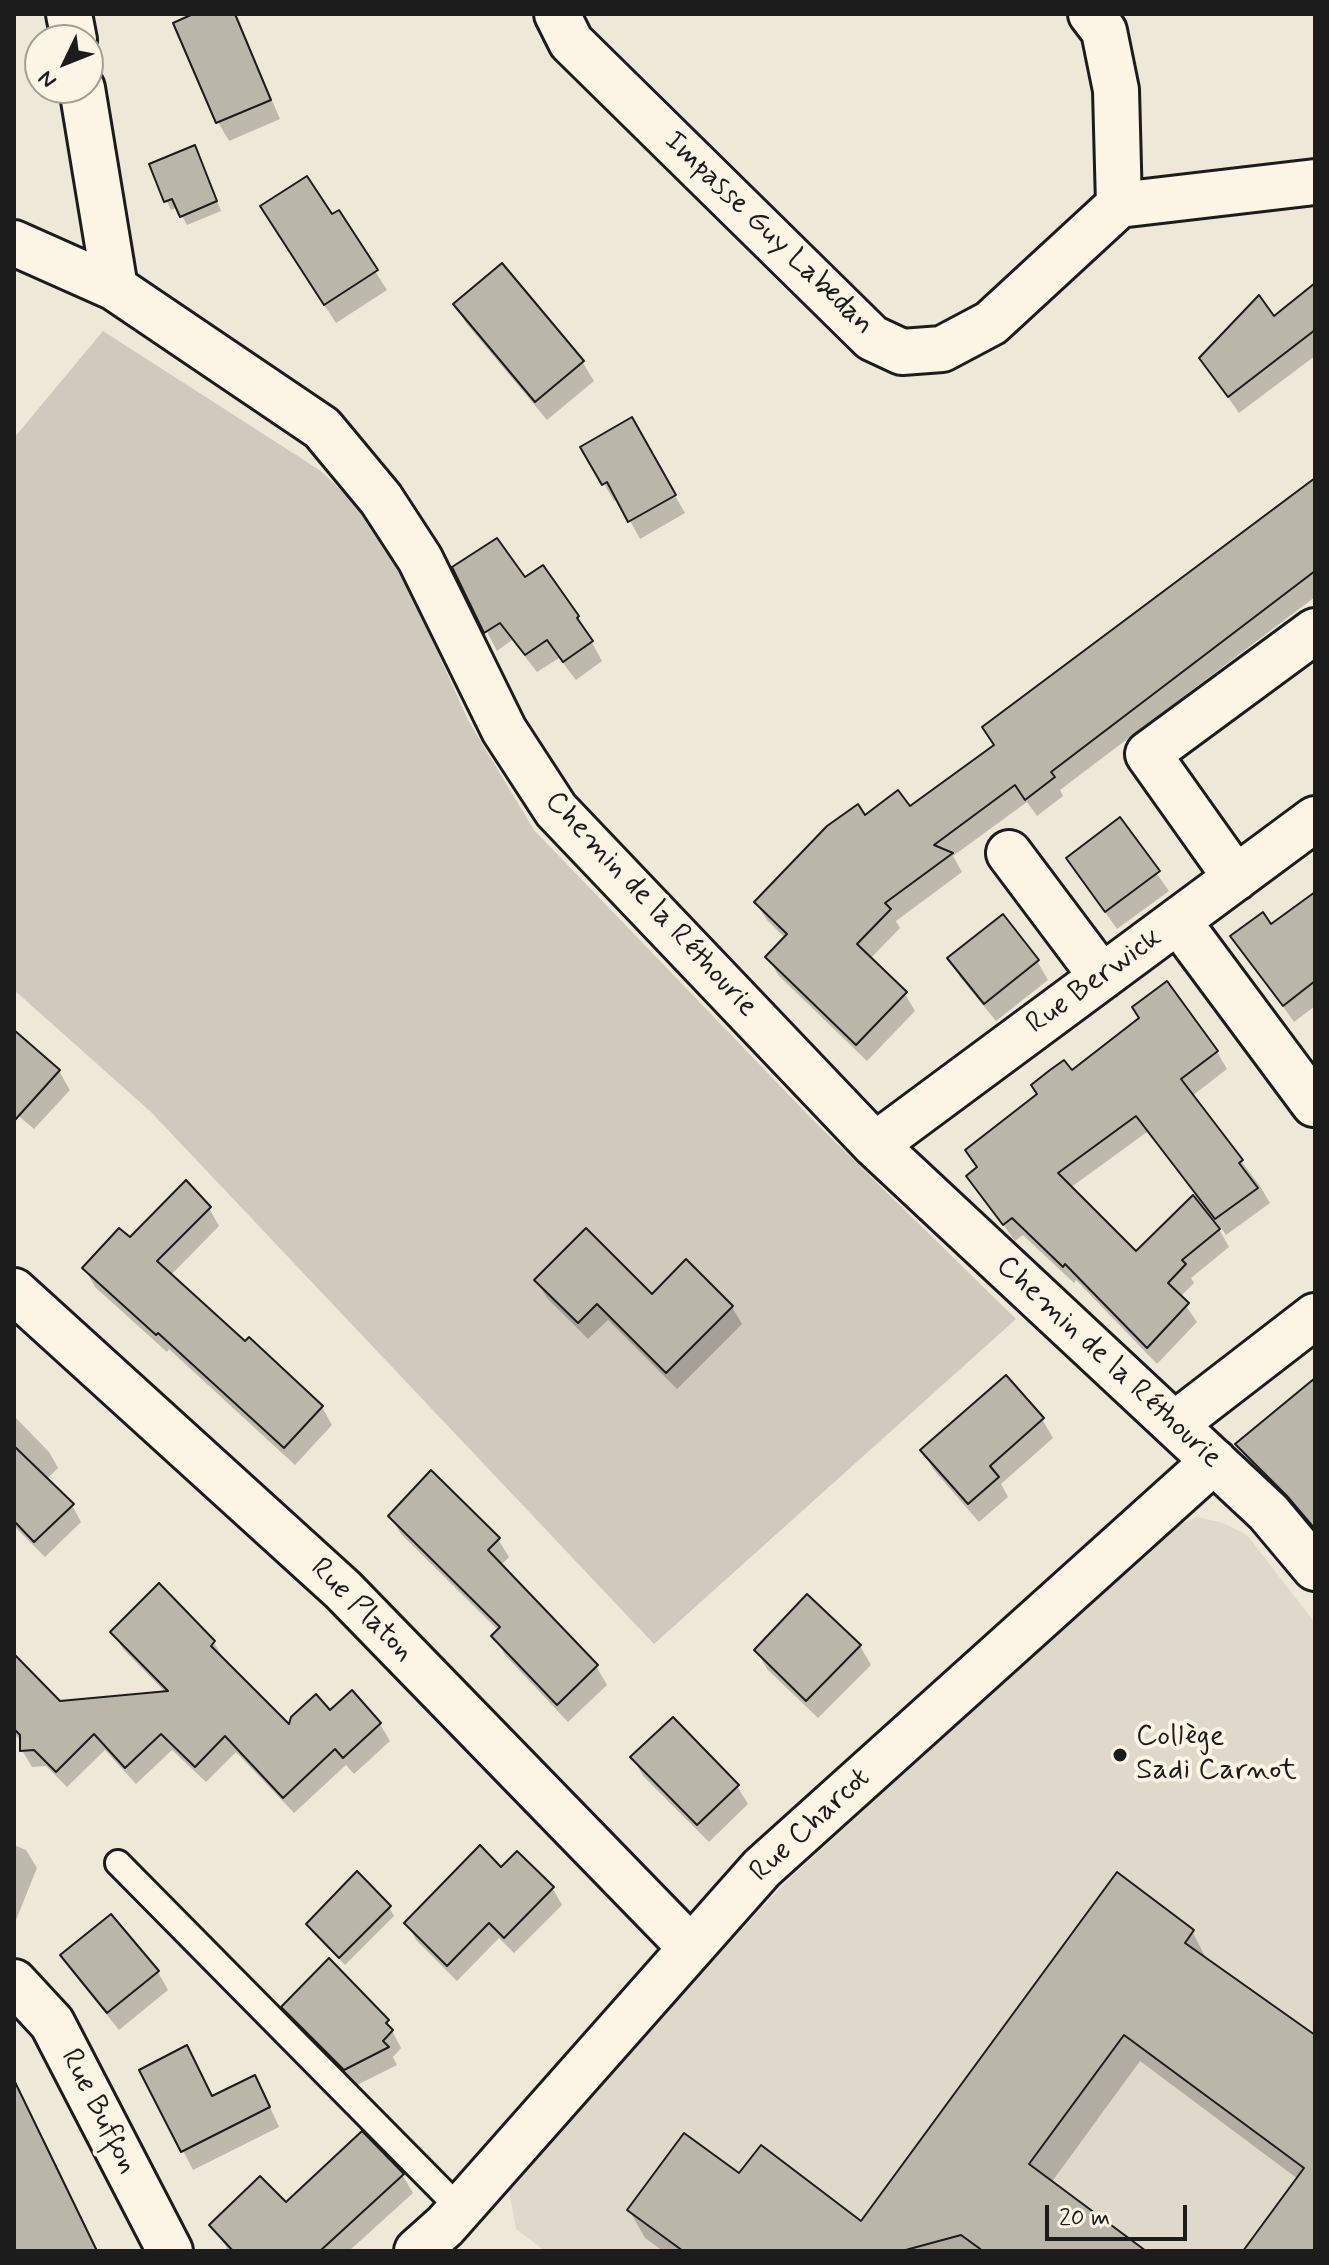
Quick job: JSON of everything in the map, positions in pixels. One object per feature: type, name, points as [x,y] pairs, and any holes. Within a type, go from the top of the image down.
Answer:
[{"type":"street","name":"Impasse Guy Labedan","points":[[557,14],[571,42],[872,338],[902,352],[942,349],[991,323],[1119,205]]},
{"type":"street","points":[[1091,14],[1104,31],[1116,90],[1119,205],[1315,182]]},
{"type":"street","points":[[85,104],[115,288]]},
{"type":"street","name":"Chemin de la Réthourie","points":[[14,243],[115,288],[322,428],[381,499],[420,559],[504,730],[556,810],[875,1145],[1268,1512],[1315,1568]]},
{"type":"street","points":[[1236,878],[1148,754],[1315,631]]},
{"type":"street","name":"Rue Berwick","points":[[875,1145],[1315,819]]},
{"type":"street","points":[[1009,853],[1102,977]]},
{"type":"street","points":[[1178,921],[1314,1104]]},
{"type":"street","name":"Rue Platon","points":[[14,1291],[343,1590],[691,1948]]},
{"type":"street","points":[[1175,1424],[1315,1316]]},
{"type":"street","name":"Rue Charcot","points":[[446,2234],[762,1868],[1214,1461]]},
{"type":"street","name":"Rue Buffon","points":[[14,1982],[52,2023],[170,2251]]},
{"type":"lane","points":[[118,1863],[446,2234]]},
{"type":"shaded area","points":[[103,331],[321,471],[358,507],[399,566],[468,720],[534,830],[812,1119],[1016,1319],[654,1644],[151,1112],[14,990],[14,438]]},
{"type":"shaded area","name":"Collège Sadi Carnot","points":[[1197,1517],[1223,1523],[1247,1535],[1315,1623],[1315,2251],[545,2251],[516,2229],[508,2185],[782,1886],[1170,1529]]},
{"type":"building","points":[[193,14],[235,14],[271,100],[216,123],[173,23]]},
{"type":"building","points":[[195,145],[217,201],[180,217],[172,199],[164,202],[149,164]]},
{"type":"building","points":[[307,176],[332,214],[339,210],[378,270],[324,305],[260,206]]},
{"type":"building","points":[[502,263],[584,361],[535,402],[453,304]]},
{"type":"building","points":[[1315,283],[1315,330],[1228,397],[1199,358],[1259,295],[1274,316]]},
{"type":"building","points":[[632,417],[676,495],[628,522],[607,482],[602,485],[580,447]]},
{"type":"building","points":[[1315,478],[1315,571],[1051,772],[1055,777],[1025,800],[1015,785],[934,845],[953,853],[885,903],[891,909],[857,944],[907,992],[856,1045],[765,957],[787,934],[754,902],[827,826],[858,804],[865,815],[898,790],[910,806],[994,745],[982,727]]},
{"type":"building","points":[[497,538],[525,577],[543,565],[593,641],[563,662],[547,640],[525,655],[500,623],[484,633],[452,567]]},
{"type":"building","points":[[1120,817],[1160,871],[1105,912],[1066,858]]},
{"type":"building","points":[[1315,892],[1315,981],[1283,1006],[1230,936],[1263,912],[1271,924]]},
{"type":"building","points":[[1003,914],[1039,960],[984,1004],[947,958]]},
{"type":"building","points":[[1167,981],[1218,1051],[1181,1079],[1243,1160],[1239,1163],[1258,1188],[1215,1219],[1136,1116],[1058,1173],[1136,1251],[1193,1195],[1220,1229],[1182,1260],[1186,1264],[1168,1283],[1189,1303],[1147,1348],[1065,1264],[1063,1267],[1012,1218],[1003,1225],[966,1176],[977,1167],[965,1150],[1037,1094],[1031,1085],[1050,1070],[1064,1060],[1072,1070],[1139,1018],[1132,1007]]},
{"type":"building","points":[[14,1030],[60,1070],[14,1121]]},
{"type":"building","points":[[186,1180],[211,1207],[157,1261],[245,1341],[249,1337],[323,1406],[284,1448],[82,1268],[119,1228],[130,1237]]},
{"type":"building","points":[[586,1228],[652,1294],[686,1259],[733,1306],[666,1373],[597,1304],[578,1323],[534,1280]]},
{"type":"building","points":[[1006,1375],[1044,1418],[990,1466],[999,1477],[968,1504],[920,1450]]},
{"type":"building","points":[[1315,1378],[1315,1529],[1235,1444]]},
{"type":"building","points":[[14,1446],[74,1504],[34,1542],[14,1521]]},
{"type":"building","points":[[431,1470],[500,1538],[488,1550],[598,1665],[557,1705],[491,1636],[500,1627],[388,1516]]},
{"type":"building","points":[[159,1583],[215,1641],[211,1646],[289,1724],[291,1717],[316,1694],[330,1710],[352,1690],[381,1723],[343,1758],[335,1749],[283,1798],[225,1736],[195,1767],[161,1734],[125,1768],[94,1734],[56,1772],[34,1750],[20,1751],[20,1735],[14,1729],[14,1654],[60,1701],[168,1691],[110,1632]]},
{"type":"building","points":[[807,1594],[861,1645],[806,1701],[754,1650]]},
{"type":"building","points":[[673,1717],[739,1785],[697,1825],[630,1757]]},
{"type":"building","points":[[480,1845],[501,1867],[517,1851],[554,1887],[504,1938],[489,1923],[447,1966],[404,1923]]},
{"type":"building","points":[[357,1871],[391,1906],[339,1958],[306,1924]]},
{"type":"building","points":[[1117,1872],[1194,1930],[1185,1943],[1315,2035],[1315,2251],[1243,2251],[1304,2168],[1124,2035],[1029,2164],[1146,2251],[983,2251],[961,2235],[902,2251],[683,2251],[627,2210],[684,2133],[739,2173],[761,2145],[861,2221]]},
{"type":"building","points":[[111,1914],[159,1971],[107,2013],[60,1955]]},
{"type":"building","points":[[329,1958],[389,2020],[386,2023],[393,2030],[383,2041],[389,2047],[344,2070],[281,2007]]},
{"type":"building","points":[[187,2045],[212,2096],[255,2075],[270,2107],[181,2152],[139,2070]]},
{"type":"building","points":[[14,2080],[97,2251],[14,2251]]},
{"type":"building","points":[[362,2131],[404,2174],[320,2251],[233,2251],[209,2225],[260,2176],[286,2202]]},
{"type":"place","name":"Collège Sadi Carnot","points":[[1120,1755]]}]
